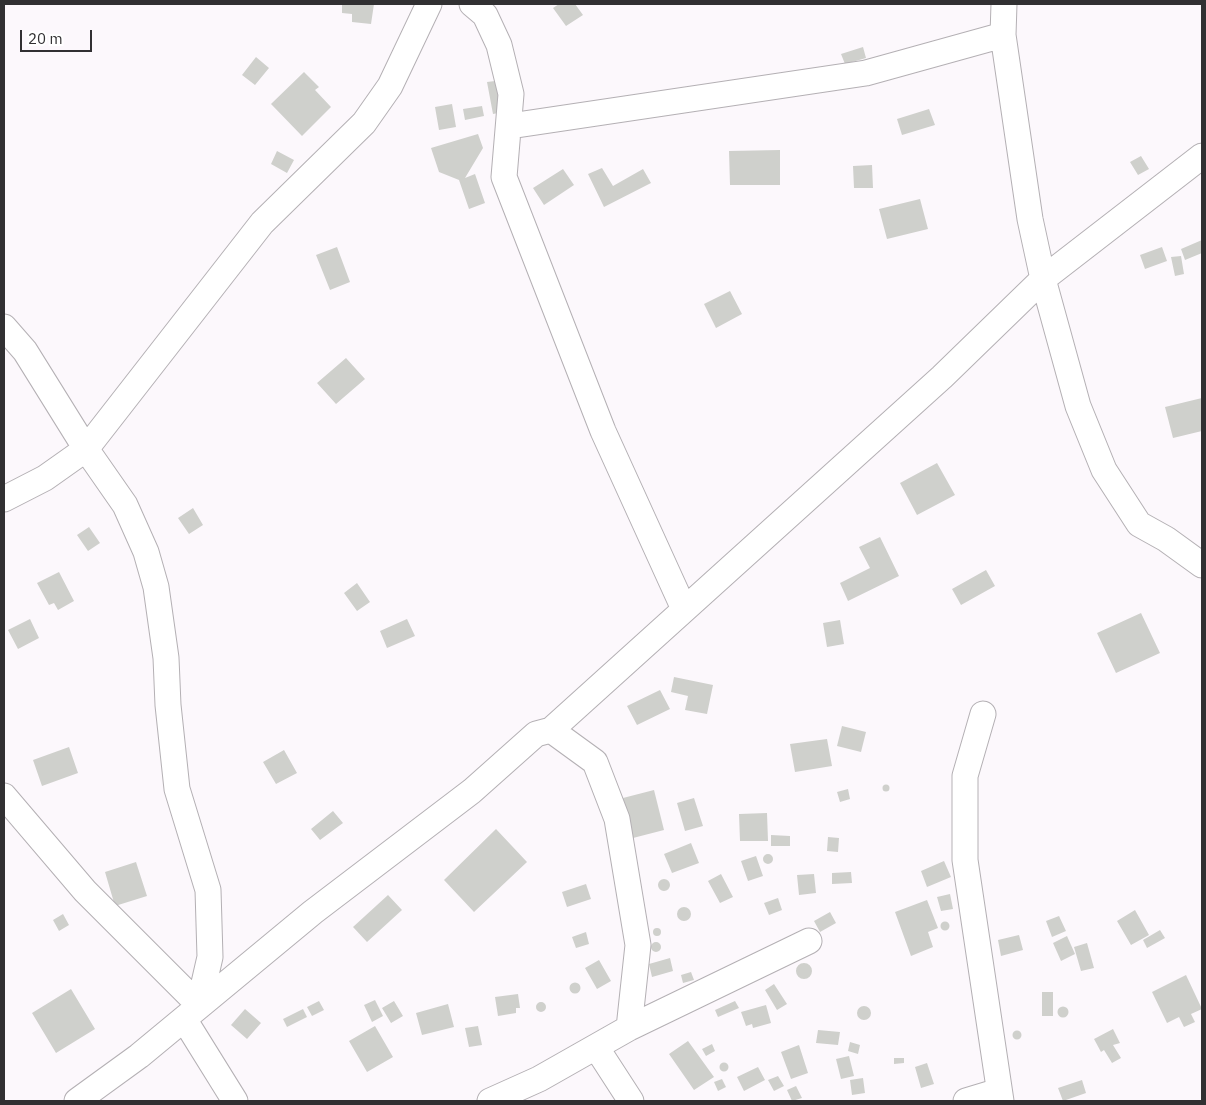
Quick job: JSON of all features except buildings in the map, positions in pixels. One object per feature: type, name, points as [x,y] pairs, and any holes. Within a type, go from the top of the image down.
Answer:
[{"type":"street","points":[[4,499],[45,478],[86,449],[262,223],[364,123],[390,86],[429,4]]},
{"type":"street","points":[[472,4],[484,15],[499,45],[511,94],[510,126],[504,177],[603,431],[684,609]]},
{"type":"street","points":[[1004,4],[1003,36],[1030,220],[1043,279],[1078,406],[1104,470],[1139,524],[1166,539],[1202,564]]},
{"type":"street","points":[[510,126],[866,73],[1003,36]]},
{"type":"street","points":[[77,1101],[139,1056],[313,912],[472,791],[536,734],[550,730],[942,377],[1043,279],[1202,156]]},
{"type":"street","points":[[4,327],[25,351],[86,449],[125,505],[146,552],[156,587],[166,658],[168,704],[177,789],[208,890],[210,956],[192,1012]]},
{"type":"street","points":[[966,1101],[1000,1096],[965,860],[965,776],[983,714]]},
{"type":"street","points":[[550,730],[595,762],[617,819],[638,945],[629,1028]]},
{"type":"street","points":[[4,796],[192,1012],[235,1101]]},
{"type":"street","points":[[490,1101],[539,1079],[629,1028],[809,941]]},
{"type":"street","points":[[596,1047],[631,1101]]}]
